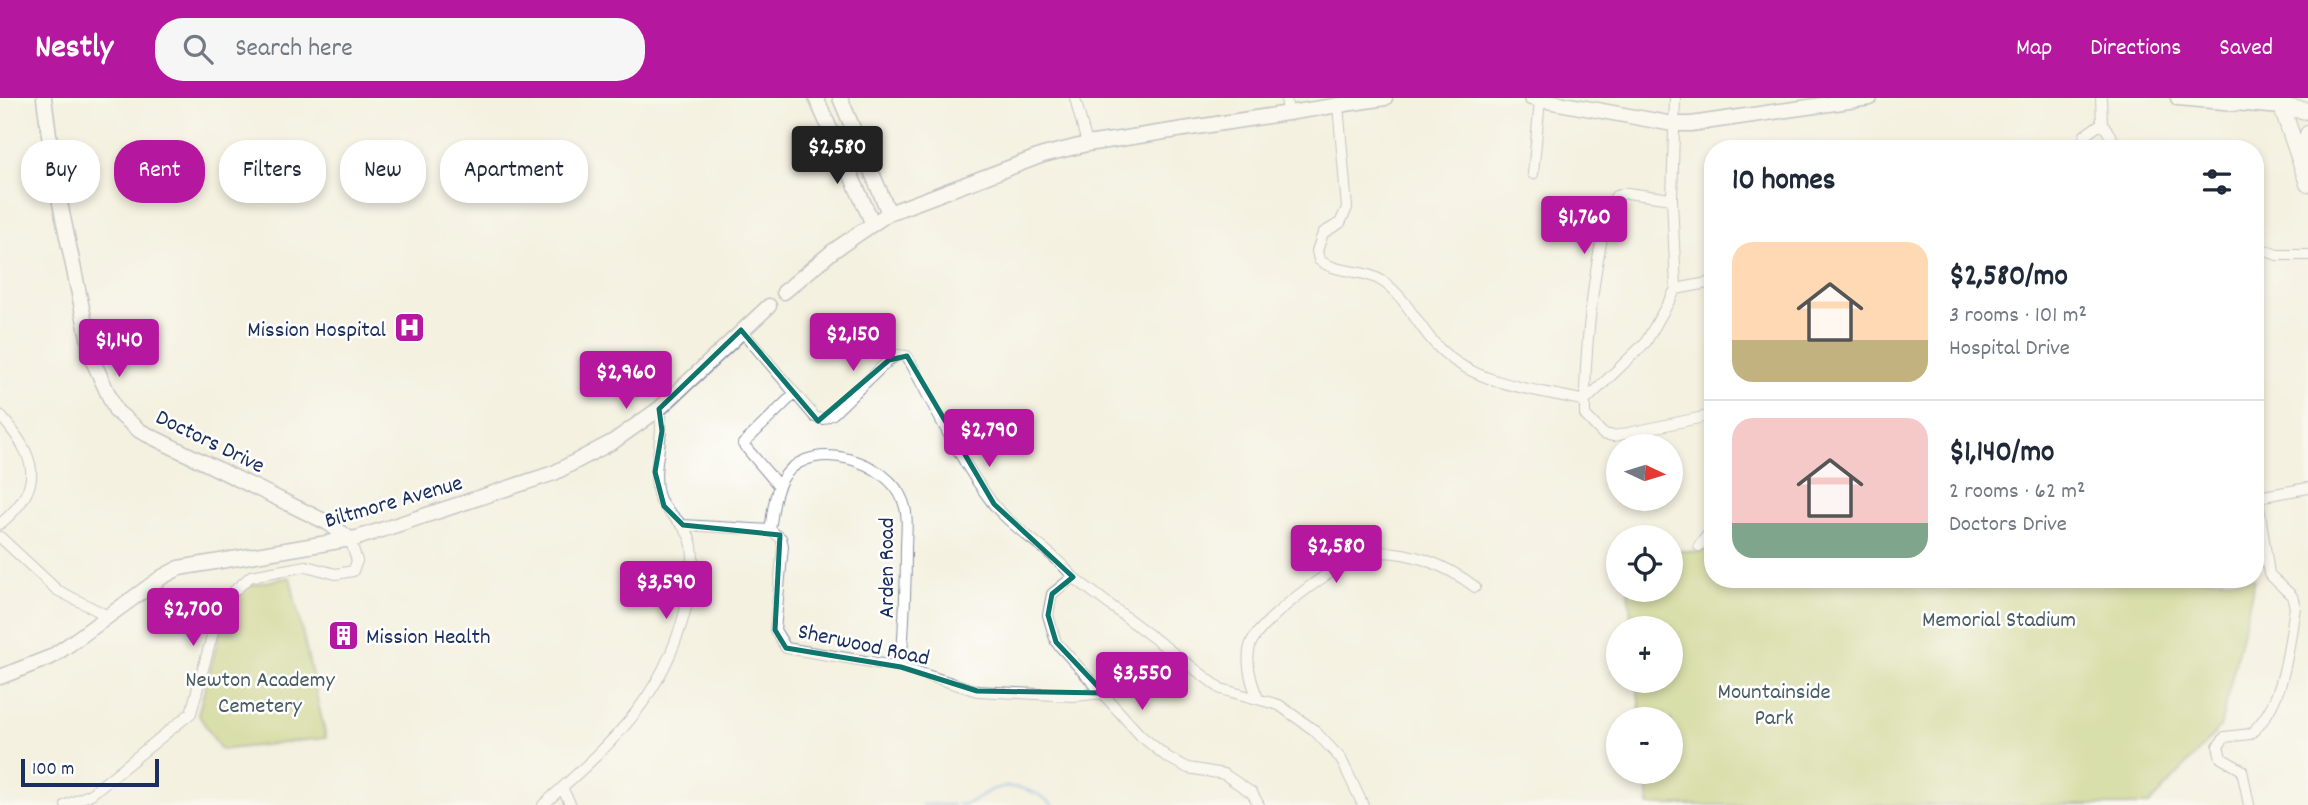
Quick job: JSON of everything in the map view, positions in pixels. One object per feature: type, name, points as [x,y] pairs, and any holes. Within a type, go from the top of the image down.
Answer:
[{"type":"main road","name":"Doctors Drive","points":[[44,98],[55,179],[93,361],[116,411],[140,431],[328,523],[350,539]]},
{"type":"main road","points":[[816,98],[872,222]]},
{"type":"main road","points":[[840,98],[889,213]]},
{"type":"main road","points":[[784,292],[872,222],[889,213],[1043,155],[1287,105],[1385,98]]},
{"type":"main road","points":[[1535,99],[1673,124],[1720,121],[1870,98]]},
{"type":"main road","points":[[2178,98],[2280,102],[2308,111]]},
{"type":"main road","points":[[2280,102],[2307,181]]},
{"type":"main road","points":[[2307,181],[2308,134]]},
{"type":"main road","name":"Biltmore Avenue","points":[[0,677],[51,657],[106,615],[179,568],[350,539],[554,473],[610,444],[659,409],[769,306]]},
{"type":"street","points":[[1075,98],[1087,144]]},
{"type":"street","points":[[1586,401],[1646,342],[1676,289],[1672,199],[1675,98]]},
{"type":"street","points":[[2101,98],[2102,123],[2113,140]]},
{"type":"street","points":[[1533,174],[1535,99]]},
{"type":"street","points":[[1338,102],[1347,208],[1340,223],[1323,233],[1317,251],[1320,260],[1336,268],[1367,273],[1385,283],[1398,294],[1440,349],[1477,375],[1586,401]]},
{"type":"street","points":[[2084,140],[2085,135],[2102,123]]},
{"type":"street","points":[[1672,199],[1627,193],[1616,196],[1609,207],[1598,267],[1585,415],[1589,423],[1603,435],[1614,436],[1704,417]]},
{"type":"street","points":[[2264,250],[2277,255],[2308,255]]},
{"type":"street","points":[[1676,289],[1704,284]]},
{"type":"street","points":[[741,330],[815,417],[823,419],[833,414],[889,360],[898,355],[907,356],[993,504],[1019,533],[1059,559],[1073,577],[1221,689],[1279,705],[1314,730],[1341,759],[1363,805]]},
{"type":"street","points":[[683,524],[770,530],[778,485],[743,444],[794,393]]},
{"type":"street","points":[[543,805],[614,740],[647,699],[671,659],[691,577],[692,546],[683,524],[662,503],[658,495],[655,472],[663,431],[659,409]]},
{"type":"street","points":[[0,415],[17,435],[31,467],[26,500],[0,524]]},
{"type":"street","name":"Arden Road","points":[[778,485],[797,463],[824,456],[863,465],[889,482],[900,493],[906,517],[906,603],[901,667]]},
{"type":"street","points":[[2264,491],[2308,488]]},
{"type":"street","name":"Sherwood Road","points":[[770,530],[781,538],[783,546],[775,630],[781,643],[791,649],[901,667],[977,691],[1074,696],[1104,693]]},
{"type":"street","points":[[0,537],[57,590],[106,615]]},
{"type":"street","points":[[66,805],[90,794],[191,713],[219,610],[234,591],[251,576],[306,566],[336,574],[353,571],[357,561],[350,539]]},
{"type":"street","points":[[2249,805],[2243,772],[2221,758],[2218,746],[2225,737],[2249,734],[2276,698],[2295,607],[2292,596],[2269,574],[2264,539]]},
{"type":"street","points":[[1699,546],[1704,540]]},
{"type":"street","points":[[1258,698],[1251,682],[1251,643],[1264,626],[1319,580],[1353,558],[1380,553],[1433,562],[1451,569],[1475,587]]},
{"type":"street","points":[[1073,577],[1052,594],[1048,615],[1056,642],[1141,736],[1167,757],[1188,768],[1224,774],[1252,793],[1259,805]]},
{"type":"street","points":[[562,788],[571,805]]},
{"type":"highlighted area","points":[[741,330],[818,421],[889,360],[907,356],[994,504],[1073,577],[1052,594],[1048,615],[1056,642],[1104,693],[977,691],[901,667],[786,648],[775,630],[780,535],[683,525],[664,506],[655,472],[662,431],[659,409]]},
{"type":"green space","name":"Mountainside Park","points":[[1704,550],[1704,588],[2253,588],[2220,728],[2149,805],[1649,805],[1647,784],[1683,784],[1683,707],[1640,707],[1638,693],[1683,693],[1683,616],[1631,616],[1629,602],[1683,602],[1683,551],[1702,552]]},
{"type":"green space","name":"Newton Academy Cemetery","points":[[290,577],[326,738],[221,750],[198,714],[226,610],[246,586]]},
{"type":"waterway","points":[[958,805],[1005,787],[1031,791],[1053,805]]},
{"type":"waterway","points":[[923,805],[953,805]]},
{"type":"place","name":"Mission Hospital","points":[[409,328]]},
{"type":"place","name":"Mission Health","points":[[343,635]]},
{"type":"park label","name":"Memorial Stadium","points":[[1999,618]]}]
